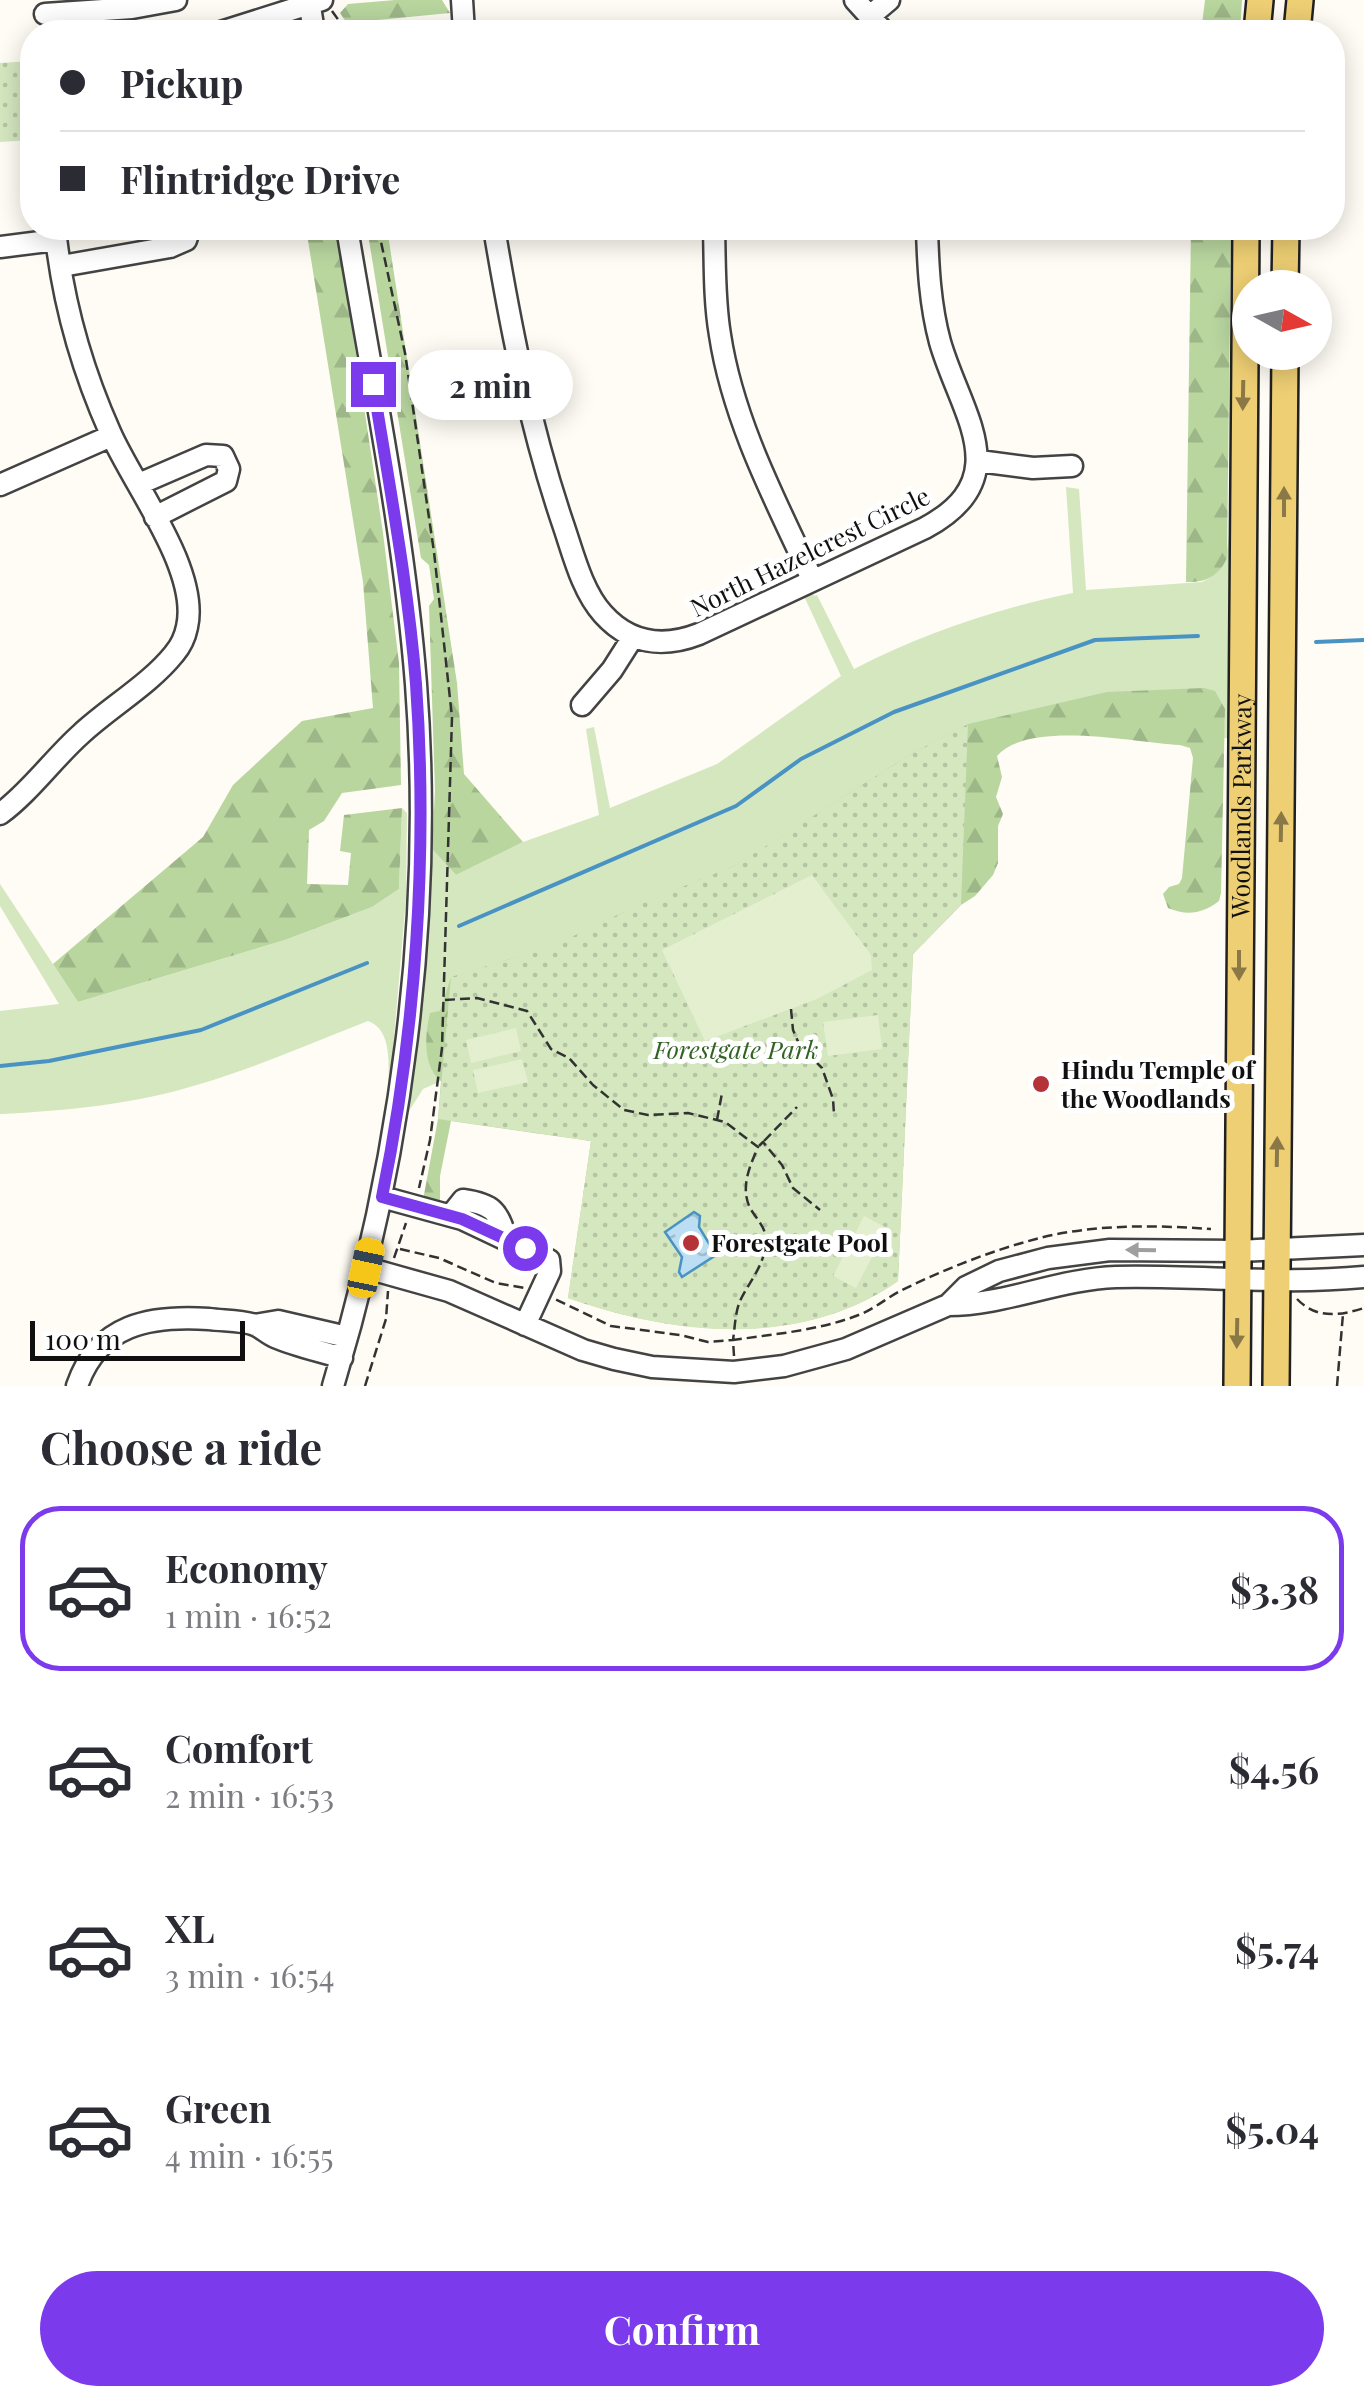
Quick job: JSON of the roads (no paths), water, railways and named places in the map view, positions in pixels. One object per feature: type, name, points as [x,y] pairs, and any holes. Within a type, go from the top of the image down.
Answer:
[{"type":"main road","name":"Woodlands Parkway","points":[[1236,1386],[1246,240]]},
{"type":"main road","points":[[1285,270],[1286,240]]},
{"type":"main road","name":"Woodlands Parkway","points":[[1276,1386],[1284,1286],[1276,1250],[1285,370]]},
{"type":"street","points":[[45,15],[176,0]]},
{"type":"street","points":[[855,0],[874,20]]},
{"type":"street","points":[[870,16],[889,0]]},
{"type":"street","points":[[257,20],[314,1]]},
{"type":"street","points":[[0,246],[28,240]]},
{"type":"street","points":[[0,814],[79,735],[163,666],[182,641],[187,626],[184,577],[111,436],[69,320],[57,240]]},
{"type":"street","points":[[62,266],[170,247],[186,240]]},
{"type":"street","points":[[333,1386],[382,1197],[400,1084],[414,948],[419,744],[403,573],[349,240]]},
{"type":"street","points":[[496,240],[528,406],[568,540],[596,605],[614,625],[633,637],[602,685],[582,705]]},
{"type":"street","points":[[715,240],[720,337],[730,379],[758,460],[812,580]]},
{"type":"street","points":[[927,240],[928,276],[940,342],[976,437],[979,462],[1032,468],[1072,466]]},
{"type":"street","points":[[0,485],[111,436]]},
{"type":"street","points":[[139,484],[206,455],[223,456],[229,469],[226,481],[155,517]]},
{"type":"street","name":"North Hazelcrest Circle","points":[[633,637],[658,644],[686,639],[943,518],[956,508],[979,462]]},
{"type":"street","points":[[382,1197],[451,1215],[550,1262],[525,1325]]},
{"type":"street","points":[[948,1305],[966,1287],[999,1271],[1048,1258],[1110,1250],[1238,1251],[1364,1245]]},
{"type":"street","points":[[366,1268],[449,1291],[582,1350],[687,1378],[711,1379],[816,1359],[948,1305],[974,1305],[1052,1285],[1113,1277],[1238,1280],[1284,1286],[1364,1277]]},
{"type":"street","points":[[77,1384],[101,1346],[136,1323],[178,1318],[255,1326],[278,1321],[348,1337]]},
{"type":"street","points":[[255,1326],[275,1338],[342,1358]]},
{"type":"water","name":"Forestgate Pool","points":[[694,1212],[700,1216],[699,1227],[716,1255],[682,1277],[682,1257],[665,1232]]},
{"type":"waterway","points":[[459,926],[736,806],[801,759],[894,712],[1095,640],[1198,636]]},
{"type":"waterway","points":[[1316,642],[1364,640]]},
{"type":"waterway","points":[[0,1066],[49,1061],[201,1030],[367,963]]},
{"type":"place","name":"Hindu Temple of the Woodlands","points":[[1041,1084]]},
{"type":"place","name":"Forestgate Pool","points":[[691,1243]]},
{"type":"park label","name":"Forestgate Park","points":[[736,1050]]}]
